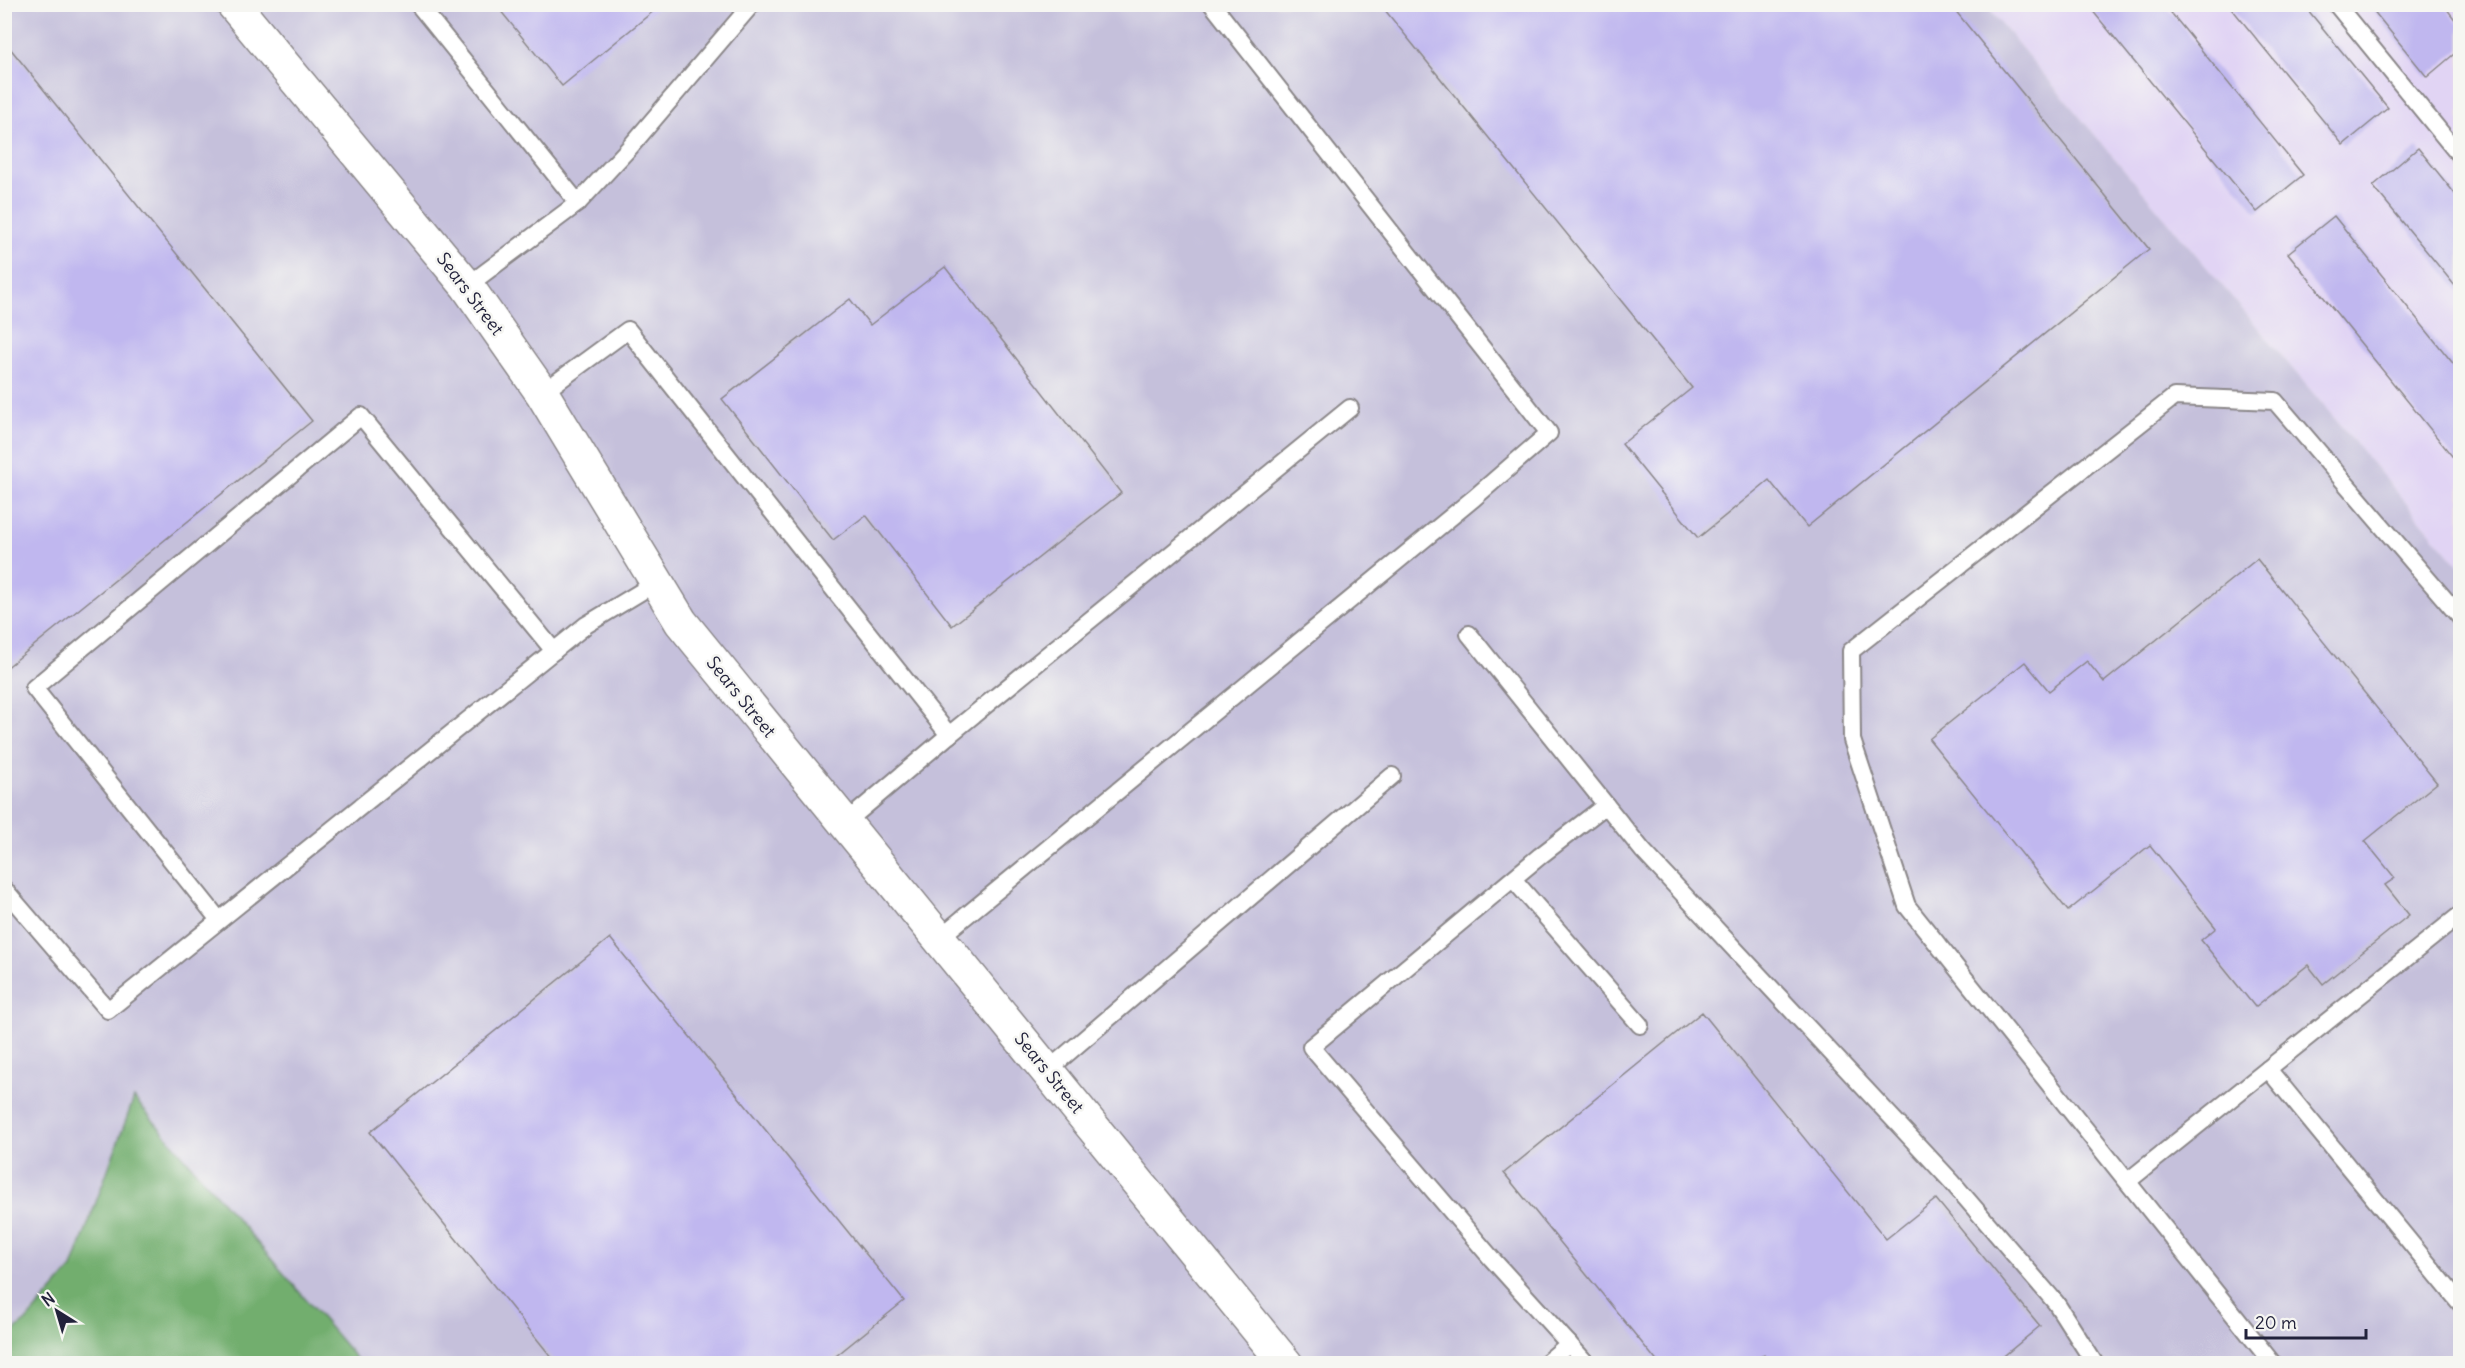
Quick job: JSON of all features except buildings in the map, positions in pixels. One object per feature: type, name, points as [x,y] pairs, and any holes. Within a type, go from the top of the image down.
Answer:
[{"type":"street","name":"Sears Street","points":[[233,4],[467,286],[542,393],[681,622],[1286,1364]]},
{"type":"lane","points":[[418,4],[578,202]]},
{"type":"lane","points":[[467,286],[578,202],[630,147],[752,4]]},
{"type":"lane","points":[[939,939],[1474,498],[1549,433],[1212,4]]},
{"type":"lane","points":[[2336,4],[2460,156]]},
{"type":"lane","points":[[542,393],[628,330],[949,735]]},
{"type":"lane","points":[[2273,1364],[1907,906],[1852,740],[1851,651],[2174,397],[2275,401],[2460,617]]},
{"type":"lane","points":[[845,823],[949,735],[1350,408]]},
{"type":"lane","points":[[219,920],[34,687],[361,416],[554,651]]},
{"type":"lane","points":[[4,890],[108,1010],[586,626],[657,582]]},
{"type":"lane","points":[[1469,634],[1651,860],[1952,1182],[2055,1303],[2095,1364]]},
{"type":"lane","points":[[1048,1070],[1392,776]]},
{"type":"lane","points":[[1587,1364],[1492,1259],[1311,1047],[1606,805]]},
{"type":"lane","points":[[1513,879],[1640,1025]]},
{"type":"lane","points":[[2128,1181],[2460,915]]},
{"type":"lane","points":[[2268,1069],[2460,1303]]},
{"type":"lane","points":[[1545,1364],[1569,1344]]},
{"type":"shaded area","points":[[5,5],[1985,5],[2460,567],[2460,1363],[5,1364]]},
{"type":"shaded area","points":[[1985,5],[2460,5],[2460,567]]},
{"type":"green space","points":[[134,1098],[360,1363],[5,1363],[5,1338],[26,1321],[72,1268]]}]
